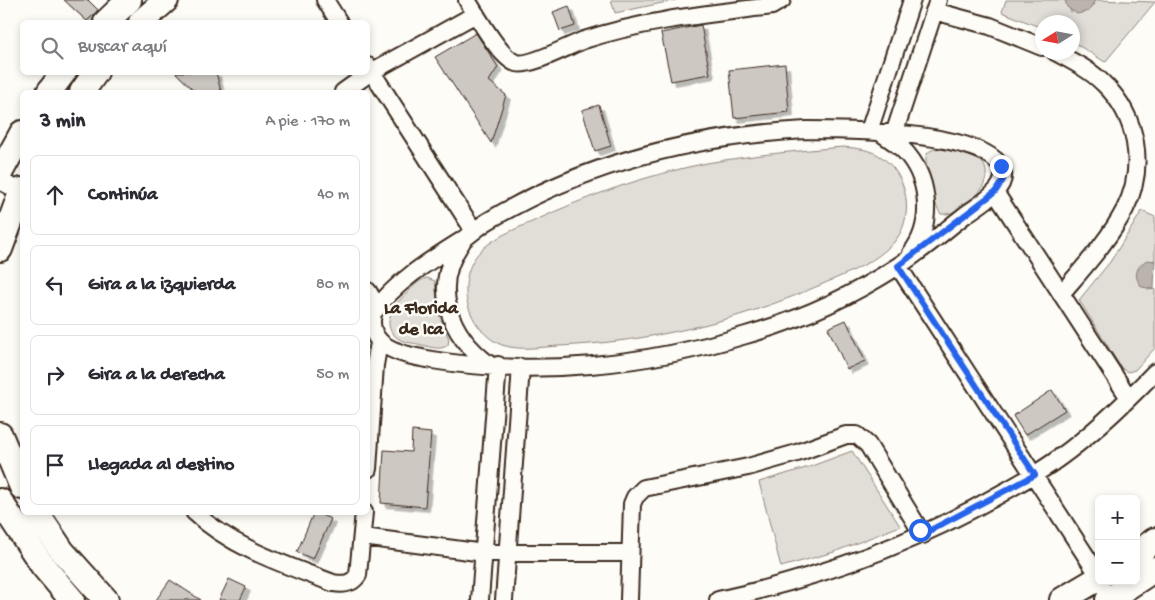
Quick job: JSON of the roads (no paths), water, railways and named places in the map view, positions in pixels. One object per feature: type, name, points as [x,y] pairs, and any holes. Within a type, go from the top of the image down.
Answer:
[{"type":"street","points":[[108,20],[129,0]]},
{"type":"street","points":[[143,20],[166,0]]},
{"type":"street","points":[[325,0],[338,20]]},
{"type":"street","points":[[467,0],[511,60],[526,63],[589,38],[682,17],[772,6],[782,0]]},
{"type":"street","points":[[883,134],[912,0]]},
{"type":"street","points":[[883,134],[936,5],[1035,44]]},
{"type":"street","points":[[469,234],[370,69],[476,14]]},
{"type":"street","points":[[1061,294],[1101,245],[1125,210],[1137,174],[1138,157],[1130,124],[1115,96],[1095,76],[1068,60]]},
{"type":"street","points":[[50,90],[62,75]]},
{"type":"street","points":[[83,90],[94,75]]},
{"type":"street","points":[[345,90],[363,75]]},
{"type":"street","points":[[370,438],[375,365],[379,343],[372,328],[373,313],[378,306],[421,267],[469,234],[554,187],[602,168],[660,151],[721,138],[806,130],[883,134],[953,142],[987,151],[999,161],[1003,174],[1003,180],[995,192],[902,263],[810,312],[777,325],[710,346],[618,363],[521,367],[424,358],[397,351],[379,343]]},
{"type":"street","points":[[883,134],[908,155],[916,167],[926,195],[924,227],[920,240],[902,263]]},
{"type":"street","points":[[0,173],[20,137]]},
{"type":"street","points":[[0,180],[20,190]]},
{"type":"street","points":[[995,192],[1129,398]]},
{"type":"street","points":[[0,249],[20,196]]},
{"type":"street","points":[[469,234],[451,261],[447,274],[448,305],[457,332],[477,355],[494,365]]},
{"type":"street","points":[[902,263],[1095,571]]},
{"type":"street","points":[[370,294],[378,306]]},
{"type":"street","points":[[480,600],[494,365]]},
{"type":"street","points":[[504,600],[521,367]]},
{"type":"street","points":[[718,600],[830,570],[923,534],[1035,475],[1075,446],[1155,372]]},
{"type":"street","points":[[629,600],[632,504],[635,497],[644,488],[748,467],[852,434],[857,435],[868,445],[923,534]]},
{"type":"street","points":[[0,435],[20,482]]},
{"type":"street","points":[[0,501],[37,558],[72,600]]},
{"type":"street","points":[[38,515],[62,551],[106,600]]},
{"type":"street","points":[[198,515],[237,542],[333,584],[349,583],[358,575],[364,515]]},
{"type":"street","points":[[363,537],[484,553],[630,553]]},
{"type":"street","points":[[1140,551],[1155,540]]},
{"type":"street","points":[[1108,600],[1155,569]]},
{"type":"street","points":[[1062,600],[1095,579]]},
{"type":"district","name":"La Florida de Ica","points":[[421,319]]}]
